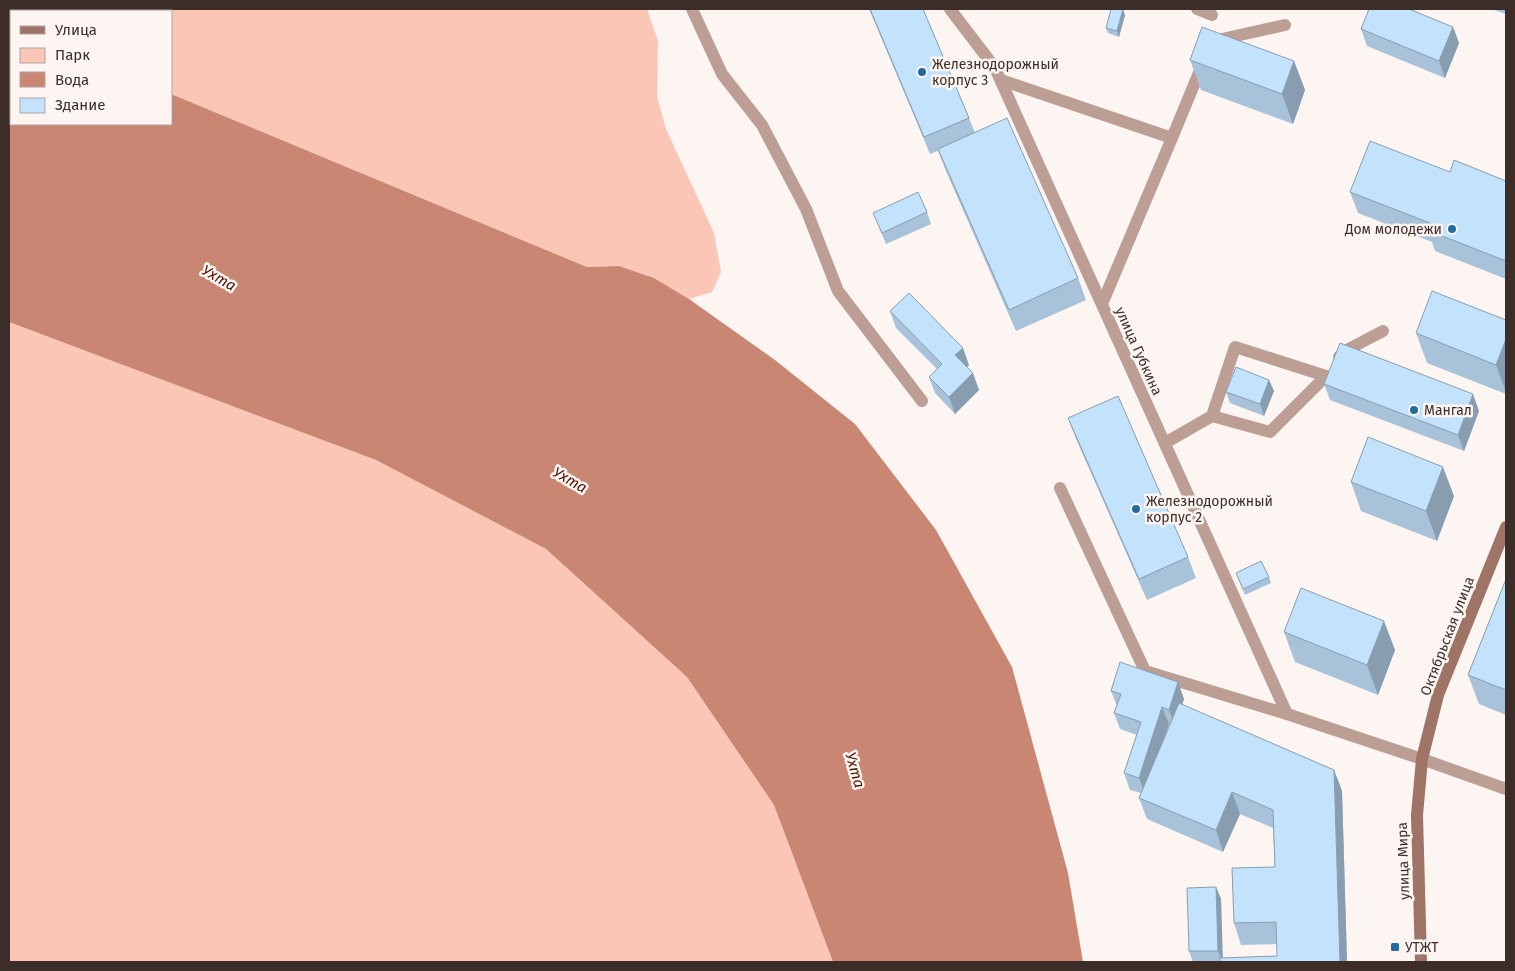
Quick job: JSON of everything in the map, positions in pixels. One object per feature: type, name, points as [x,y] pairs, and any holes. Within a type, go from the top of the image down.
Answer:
[{"type":"main road","name":"Октябрьская улица","points":[[1422,759],[1438,695],[1506,527]]},
{"type":"main road","name":"улица Мира","points":[[1421,962],[1417,815],[1422,759]]},
{"type":"street","points":[[692,9],[722,74],[762,124],[802,200],[838,291],[922,401]]},
{"type":"street","name":"улица Губкина","points":[[950,9],[995,68],[1001,80],[1287,714]]},
{"type":"street","points":[[1197,9],[1212,15]]},
{"type":"street","points":[[1102,304],[1211,42],[1285,24]]},
{"type":"street","points":[[1001,80],[1172,138]]},
{"type":"street","points":[[1212,416],[1270,432],[1326,376],[1343,352],[1382,330]]},
{"type":"street","points":[[1164,443],[1212,416],[1235,348],[1326,376]]},
{"type":"street","points":[[1060,488],[1145,671],[1287,714],[1506,789]]},
{"type":"green space","points":[[9,9],[647,9],[658,41],[657,96],[666,129],[714,233],[721,272],[712,292],[689,299],[654,278],[619,266],[587,267],[172,94],[172,10],[10,10],[9,28]]},
{"type":"green space","points":[[9,322],[376,460],[546,549],[687,677],[774,805],[833,962],[9,962]]},
{"type":"water","name":"Ухта","points":[[9,28],[10,125],[172,125],[172,94],[587,267],[619,266],[654,278],[689,299],[775,360],[855,424],[936,530],[1012,667],[1068,873],[1083,962],[833,962],[774,805],[687,677],[546,549],[376,460],[9,322]]},
{"type":"building","name":"Железнодорожный корпус 3","points":[[870,9],[923,9],[969,118],[924,137]]},
{"type":"building","points":[[1111,9],[1123,9],[1117,31],[1106,28]]},
{"type":"building","points":[[1369,9],[1409,9],[1453,27],[1439,61],[1361,29]]},
{"type":"building","points":[[1202,27],[1294,61],[1282,94],[1190,60]]},
{"type":"building","points":[[1007,118],[1078,278],[1009,310],[938,149]]},
{"type":"building","name":"Дом молодежи","points":[[1370,141],[1450,172],[1454,160],[1506,181],[1506,261],[1427,230],[1430,223],[1350,192]]},
{"type":"building","points":[[918,192],[927,212],[882,233],[873,213]]},
{"type":"building","points":[[1432,291],[1506,320],[1506,339],[1496,365],[1416,333]]},
{"type":"building","points":[[909,293],[963,348],[955,355],[973,373],[949,397],[929,377],[942,364],[890,311]]},
{"type":"building","points":[[1340,343],[1473,394],[1458,435],[1324,384]]},
{"type":"building","points":[[1236,367],[1269,380],[1260,404],[1226,392]]},
{"type":"building","name":"Железнодорожный корпус 2","points":[[1118,396],[1188,557],[1139,579],[1068,418]]},
{"type":"building","points":[[1368,437],[1443,467],[1426,511],[1351,482]]},
{"type":"building","points":[[1261,561],[1269,577],[1243,589],[1236,573]]},
{"type":"building","points":[[1506,579],[1506,690],[1468,675]]},
{"type":"building","points":[[1301,588],[1384,621],[1367,665],[1284,632]]},
{"type":"building","points":[[1120,662],[1178,682],[1169,710],[1162,707],[1139,778],[1124,773],[1141,722],[1114,713],[1121,694],[1111,691]]},
{"type":"building","points":[[1179,703],[1334,770],[1340,962],[1220,962],[1220,958],[1277,956],[1276,922],[1234,923],[1232,868],[1275,867],[1273,810],[1232,792],[1216,830],[1139,798]]},
{"type":"building","points":[[1216,887],[1218,951],[1189,951],[1187,888]]},
{"type":"place","name":"Железнодорожный корпус 3","points":[[922,72]]},
{"type":"place","name":"Дом молодежи","points":[[1452,229]]},
{"type":"place","name":"Мангал","points":[[1414,410]]},
{"type":"place","name":"Железнодорожный корпус 2","points":[[1136,509]]},
{"type":"place","name":"УТЖТ","points":[[1395,947]]}]
